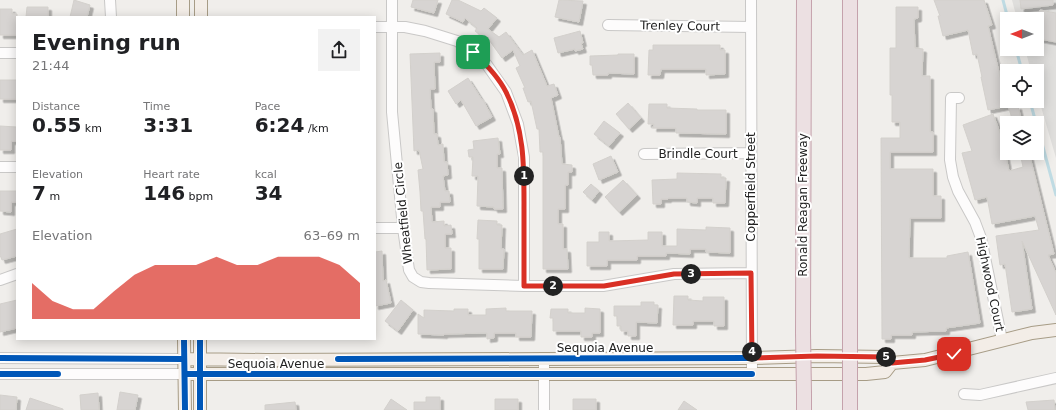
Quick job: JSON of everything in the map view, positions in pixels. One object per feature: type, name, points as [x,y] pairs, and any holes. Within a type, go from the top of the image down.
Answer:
[{"type":"highway","name":"Ronald Reagan Freeway","points":[[804,0],[804,410]]},
{"type":"highway","points":[[850,0],[850,410]]},
{"type":"main road","points":[[183,0],[183,16]]},
{"type":"main road","points":[[201,0],[202,16]]},
{"type":"main road","name":"Sequoia Avenue","points":[[185,374],[866,374],[885,372],[892,363],[925,360],[1032,333],[1056,330]]},
{"type":"main road","points":[[184,340],[185,410]]},
{"type":"main road","points":[[200,340],[200,410]]},
{"type":"main road","name":"Sequoia Avenue","points":[[184,359],[544,359],[752,358],[817,356],[886,357],[892,363]]},
{"type":"street","points":[[110,0],[111,16]]},
{"type":"street","name":"Wheatfield Circle","points":[[392,0],[392,112],[403,228],[409,270],[414,277],[421,282],[429,283],[524,286],[604,286],[674,274],[751,273]]},
{"type":"street","name":"Copperfield Street","points":[[751,0],[752,374]]},
{"type":"street","name":"Trenley Court","points":[[608,25],[751,26]]},
{"type":"street","points":[[376,27],[405,27],[425,31],[457,41],[473,52],[487,65],[506,92],[518,124],[524,157],[524,286]]},
{"type":"street","points":[[0,53],[16,53]]},
{"type":"street","name":"Highwood Court","points":[[959,98],[951,98],[950,160],[953,177],[958,191],[975,222],[981,238],[1002,340]]},
{"type":"street","name":"Brindle Court","points":[[644,154],[751,154]]},
{"type":"street","points":[[0,167],[16,167]]},
{"type":"street","points":[[376,228],[403,228]]},
{"type":"street","points":[[0,280],[16,274]]},
{"type":"street","name":"Sequoia Avenue","points":[[0,358],[184,359]]},
{"type":"street","points":[[544,359],[544,410]]},
{"type":"street","name":"Sequoia Avenue","points":[[0,374],[185,374]]},
{"type":"street","points":[[964,394],[980,395],[1056,378]]},
{"type":"shaded area","points":[[1012,0],[1056,0],[1056,158],[1041,108],[1044,108],[1044,64],[1029,64],[1027,56],[1044,56],[1044,12],[1015,12]]},
{"type":"building","points":[[74,0],[90,5],[87,16],[70,16]]},
{"type":"building","points":[[413,0],[438,0],[434,13],[411,7]]},
{"type":"building","points":[[452,0],[458,0],[481,11],[484,8],[497,18],[488,29],[499,37],[506,32],[523,55],[532,50],[547,86],[554,84],[558,95],[551,98],[560,137],[562,164],[572,165],[572,172],[568,172],[568,185],[565,185],[565,209],[558,209],[558,224],[563,224],[563,249],[567,249],[568,269],[543,269],[543,152],[540,152],[539,129],[537,129],[531,101],[528,102],[523,88],[525,88],[516,68],[520,66],[513,50],[502,58],[487,37],[485,39],[475,31],[477,28],[465,18],[463,22],[446,14]]},
{"type":"building","points":[[559,0],[583,1],[579,22],[555,17]]},
{"type":"building","points":[[934,0],[984,0],[992,25],[988,26],[1000,77],[1000,107],[988,110],[977,54],[973,55],[968,30],[943,36],[938,16],[940,16]]},
{"type":"building","points":[[1020,0],[1053,0],[1053,5],[1021,9]]},
{"type":"building","points":[[27,7],[48,7],[48,16],[26,16]]},
{"type":"building","points":[[896,7],[918,7],[918,18],[914,19],[915,48],[923,49],[922,76],[930,76],[930,132],[933,132],[933,152],[890,152],[890,169],[933,169],[933,196],[941,196],[941,218],[910,218],[909,258],[947,258],[947,256],[968,252],[980,323],[946,328],[946,331],[912,332],[912,335],[891,335],[891,339],[882,339],[881,138],[900,138],[900,122],[892,122],[892,95],[890,95],[890,48],[896,48]]},
{"type":"building","points":[[0,9],[12,9],[12,14],[17,14],[16,35],[0,35]]},
{"type":"building","points":[[1040,10],[1056,13],[1056,42],[1044,40],[1044,12],[1040,12]]},
{"type":"building","points":[[580,31],[583,49],[575,51],[575,49],[558,53],[554,38]]},
{"type":"building","points":[[653,45],[720,45],[720,50],[725,50],[725,74],[706,75],[706,69],[661,69],[660,75],[648,75],[649,50],[653,50]]},
{"type":"building","points":[[440,53],[440,62],[434,62],[435,89],[430,89],[431,109],[433,109],[434,134],[437,134],[438,145],[443,144],[444,162],[447,162],[448,175],[443,176],[445,191],[449,191],[450,202],[440,202],[440,207],[431,207],[432,222],[444,221],[444,226],[451,225],[452,234],[445,234],[445,248],[451,248],[451,269],[427,270],[426,239],[423,211],[421,211],[418,170],[423,169],[419,150],[414,151],[410,54]]},
{"type":"building","points":[[634,54],[634,74],[608,73],[608,75],[593,75],[592,65],[590,65],[590,56]]},
{"type":"building","points":[[468,78],[483,100],[492,117],[476,126],[461,100],[456,104],[448,91]]},
{"type":"building","points":[[0,80],[16,80],[16,99],[0,99]]},
{"type":"building","points":[[628,103],[641,118],[629,129],[616,114]]},
{"type":"building","points":[[649,104],[667,104],[667,108],[726,110],[726,134],[676,133],[676,128],[653,128],[654,124],[648,124]]},
{"type":"building","points":[[1009,108],[1018,108],[1020,116],[1011,116]]},
{"type":"building","points":[[993,114],[1000,133],[1000,160],[1007,160],[1009,171],[1023,167],[1022,160],[1031,160],[1054,254],[1048,255],[1056,273],[1056,315],[1022,241],[1032,309],[1012,312],[1005,264],[1000,265],[996,236],[1039,230],[1035,216],[992,224],[987,197],[975,200],[962,153],[972,151],[963,125]]},
{"type":"building","points":[[604,121],[620,133],[609,146],[594,134]]},
{"type":"building","points":[[0,126],[16,127],[16,141],[11,141],[11,150],[0,150]]},
{"type":"building","points":[[498,138],[500,154],[497,154],[497,168],[502,168],[503,209],[477,206],[478,176],[472,176],[473,157],[469,157],[468,150],[474,149],[473,141]]},
{"type":"building","points":[[611,156],[618,172],[599,180],[593,164]]},
{"type":"building","points":[[677,173],[721,174],[721,178],[726,178],[725,203],[713,203],[713,198],[697,198],[697,203],[687,202],[687,198],[668,198],[661,199],[661,204],[653,204],[652,180],[677,179]]},
{"type":"building","points":[[623,180],[637,195],[619,212],[605,197]]},
{"type":"building","points":[[591,184],[599,191],[592,200],[583,192]]},
{"type":"building","points":[[0,191],[16,191],[16,202],[11,202],[11,212],[0,211]]},
{"type":"building","points":[[478,220],[497,221],[497,225],[502,225],[501,249],[504,249],[503,269],[479,269],[479,239],[477,239]]},
{"type":"building","points":[[706,227],[730,228],[730,253],[706,252],[706,249],[690,249],[690,254],[666,253],[666,256],[637,256],[637,260],[607,260],[607,266],[587,266],[587,242],[599,242],[599,232],[609,232],[609,241],[648,240],[648,232],[662,232],[662,246],[677,246],[677,229],[706,230]]},
{"type":"building","points":[[16,229],[16,256],[2,260],[0,255],[0,234]]},
{"type":"building","points":[[382,251],[383,281],[386,280],[391,303],[376,306],[376,252]]},
{"type":"building","points":[[674,296],[688,296],[688,300],[703,301],[703,297],[724,297],[724,326],[714,326],[714,321],[693,321],[693,325],[673,325]]},
{"type":"building","points":[[16,300],[16,328],[0,332],[0,304]]},
{"type":"building","points":[[401,300],[413,310],[398,331],[385,321]]},
{"type":"building","points":[[641,302],[654,302],[654,305],[658,305],[657,323],[636,322],[636,336],[628,336],[628,331],[621,331],[621,326],[617,326],[617,316],[614,316],[614,306],[641,306]]},
{"type":"building","points":[[506,308],[506,311],[532,311],[531,337],[516,337],[516,333],[494,333],[494,338],[487,339],[487,333],[444,335],[418,334],[418,314],[424,318],[424,310],[454,311],[454,309],[468,309],[468,315],[486,315],[486,309]]},
{"type":"building","points":[[585,308],[600,309],[600,333],[592,333],[592,337],[581,337],[581,331],[553,331],[553,318],[550,318],[551,309],[568,309],[568,313],[585,313]]},
{"type":"building","points":[[120,392],[138,395],[135,410],[117,410]]},
{"type":"building","points":[[98,393],[99,410],[81,410],[80,395]]},
{"type":"building","points":[[0,395],[17,397],[16,410],[0,410]]},
{"type":"building","points":[[426,397],[440,397],[440,410],[414,410],[414,402],[426,402]]},
{"type":"building","points":[[30,398],[63,409],[63,410],[26,410]]},
{"type":"building","points":[[391,399],[407,410],[384,410]]},
{"type":"building","points":[[495,399],[518,399],[518,410],[495,410]]},
{"type":"building","points":[[573,399],[596,399],[596,410],[573,410]]},
{"type":"building","points":[[1054,400],[1055,410],[1028,410],[1026,402]]},
{"type":"building","points":[[684,401],[697,410],[678,410]]},
{"type":"building","points":[[295,402],[296,410],[265,410],[265,405]]},
{"type":"waterway","points":[[1003,0],[1006,12]]},
{"type":"waterway","points":[[1018,56],[1020,64]]},
{"type":"waterway","points":[[1032,108],[1034,116]]},
{"type":"waterway","points":[[1044,151],[1056,195]]},
{"type":"cycle path","points":[[184,340],[185,410]]},
{"type":"cycle path","points":[[200,340],[200,410]]},
{"type":"cycle path","points":[[0,358],[184,359]]},
{"type":"cycle path","points":[[338,359],[752,358]]},
{"type":"cycle path","points":[[0,374],[58,374]]},
{"type":"cycle path","points":[[185,374],[752,374]]},
{"type":"route","points":[[473,52],[498,78],[512,105],[518,124],[524,157],[524,286],[604,286],[674,274],[751,273],[752,358],[817,356],[886,357],[892,363],[904,363],[954,354]]}]
